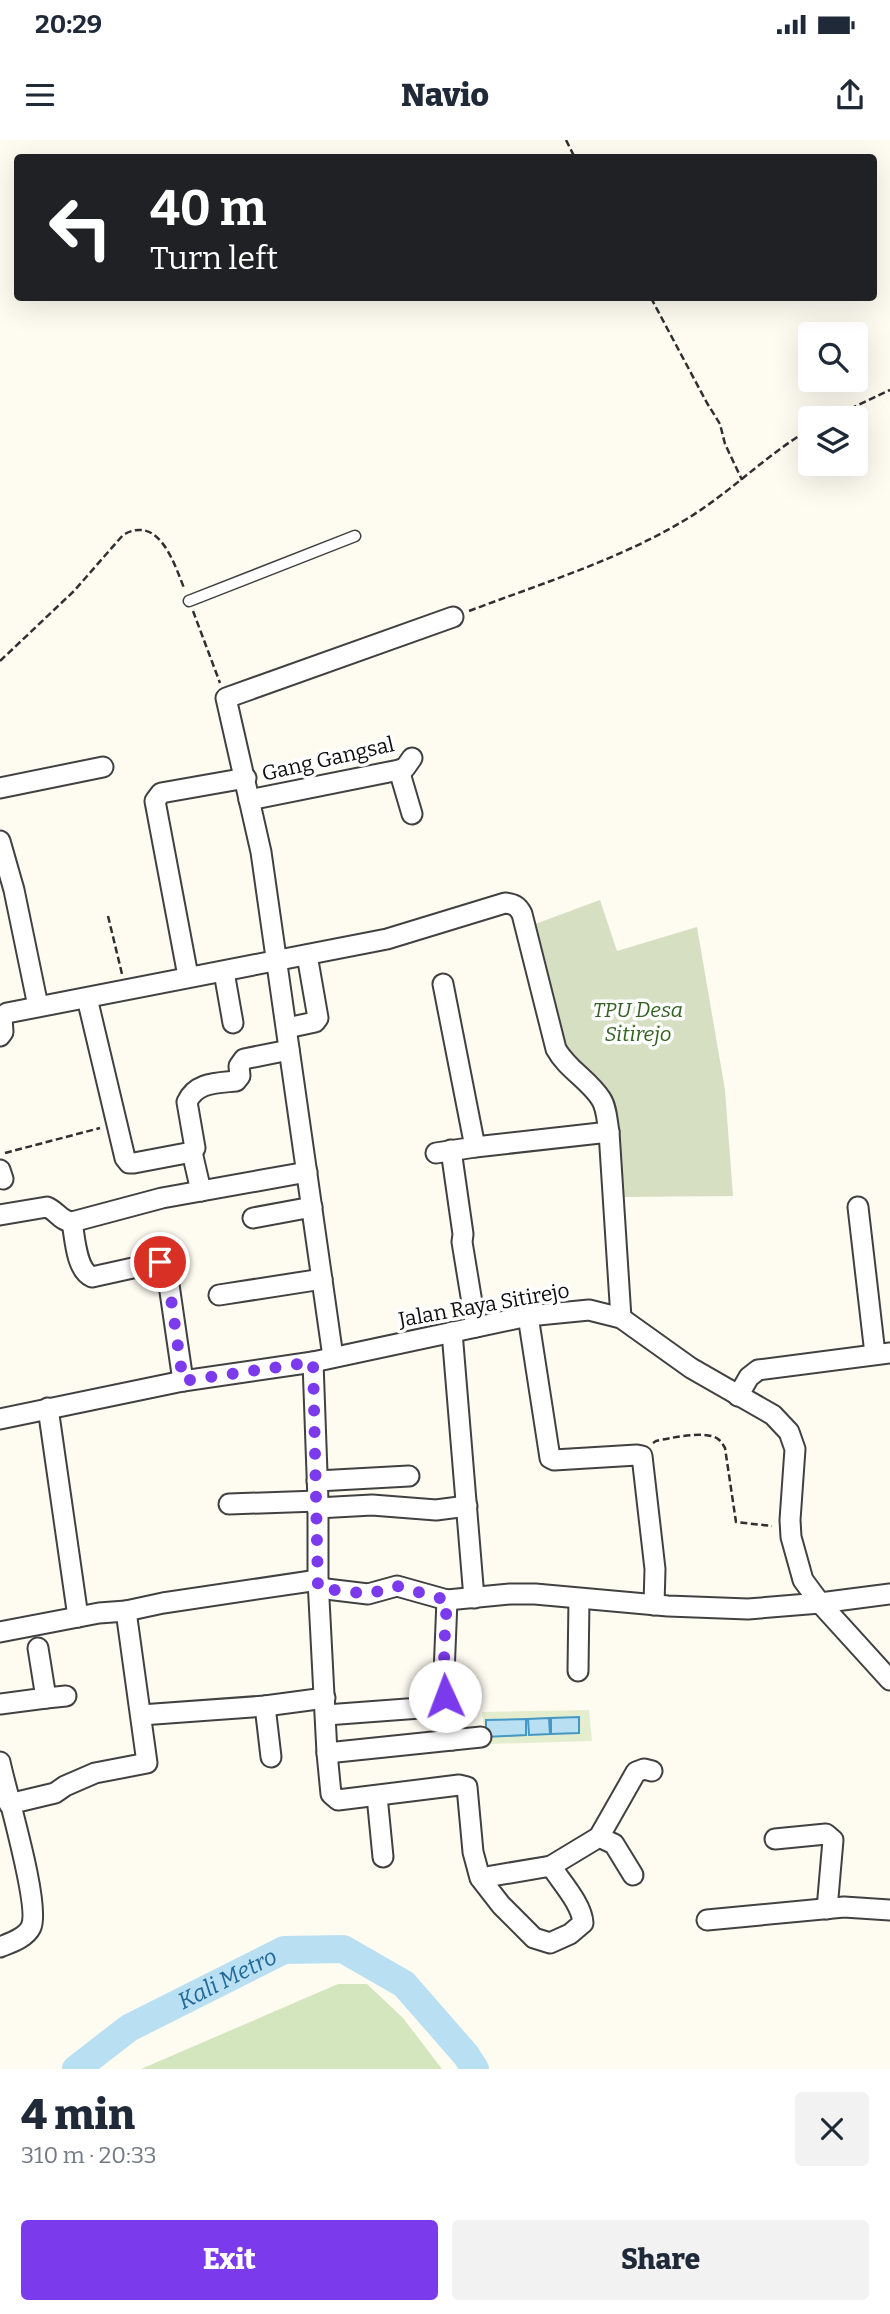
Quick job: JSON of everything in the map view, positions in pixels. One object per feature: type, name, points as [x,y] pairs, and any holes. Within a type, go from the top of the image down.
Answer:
[{"type":"street","points":[[333,1357],[261,852],[226,698],[453,617]]},
{"type":"street","name":"Gang Gangsal","points":[[249,800],[406,764],[412,814]]},
{"type":"street","points":[[0,788],[103,767]]},
{"type":"street","points":[[188,976],[155,801],[161,793],[246,778]]},
{"type":"street","points":[[0,841],[15,890],[38,1006]]},
{"type":"street","points":[[0,1036],[3,1032],[2,1017],[6,1013],[387,939],[505,903],[518,907],[556,1049],[600,1097],[609,1132],[621,1318]]},
{"type":"street","points":[[287,1028],[316,1021],[307,955]]},
{"type":"street","points":[[224,972],[233,1023]]},
{"type":"street","points":[[443,984],[475,1147]]},
{"type":"street","points":[[87,998],[125,1158],[129,1163],[192,1152]]},
{"type":"street","points":[[201,1191],[192,1152],[194,1148],[187,1102],[193,1091],[202,1086],[236,1081],[240,1076],[239,1066],[244,1059],[289,1050]]},
{"type":"street","points":[[476,1327],[463,1234],[443,1152],[609,1132]]},
{"type":"street","points":[[0,1215],[47,1207],[61,1219],[74,1221],[201,1191],[307,1172]]},
{"type":"street","points":[[253,1218],[312,1207]]},
{"type":"street","points":[[738,1396],[749,1377],[758,1370],[883,1354],[858,1207]]},
{"type":"street","points":[[74,1221],[82,1268],[88,1276],[160,1262],[164,1266],[167,1271],[183,1381]]},
{"type":"street","points":[[219,1295],[321,1279]]},
{"type":"street","name":"Jalan Raya Sitirejo","points":[[0,1419],[183,1381],[313,1362],[528,1316],[589,1310],[621,1318],[691,1368],[773,1415],[793,1439],[795,1449],[790,1520],[795,1557],[803,1580],[820,1603],[890,1680]]},
{"type":"street","points":[[528,1316],[550,1458],[554,1460],[641,1455],[655,1569],[654,1605]]},
{"type":"street","points":[[452,1332],[474,1598]]},
{"type":"street","points":[[313,1362],[318,1584],[331,1794],[338,1800],[459,1785],[467,1787],[473,1852],[480,1878],[501,1905],[534,1938],[550,1943],[570,1934],[583,1923],[582,1916],[551,1866]]},
{"type":"street","points":[[48,1408],[78,1618]]},
{"type":"street","points":[[317,1481],[409,1476]]},
{"type":"street","points":[[229,1504],[372,1506],[436,1510],[467,1506]]},
{"type":"street","points":[[0,1632],[126,1611],[163,1602],[318,1584],[368,1594],[397,1586],[447,1600],[510,1594],[748,1609],[890,1594]]},
{"type":"street","points":[[578,1671],[579,1599]]},
{"type":"street","points":[[447,1600],[444,1649],[452,1740]]},
{"type":"street","points":[[7,1812],[95,1773],[147,1763],[126,1611]]},
{"type":"street","points":[[0,1704],[56,1697],[38,1648]]},
{"type":"street","points":[[141,1715],[265,1706],[447,1706]]},
{"type":"street","points":[[265,1706],[271,1757]]},
{"type":"street","points":[[327,1753],[481,1737]]},
{"type":"street","points":[[0,1762],[7,1812],[31,1894],[33,1919],[31,1929],[22,1937],[0,1947]]},
{"type":"street","points":[[480,1878],[551,1866],[599,1837],[636,1772],[644,1769],[652,1771]]},
{"type":"street","points":[[377,1796],[383,1857]]},
{"type":"street","points":[[775,1839],[826,1834],[833,1840],[827,1909]]},
{"type":"street","points":[[599,1837],[614,1844],[634,1875]]},
{"type":"street","points":[[707,1920],[844,1907],[890,1910]]},
{"type":"lane","points":[[189,601],[355,536]]},
{"type":"lane","points":[[35,1625],[38,1648]]},
{"type":"path","points":[[653,301],[720,424],[725,444],[741,480]]},
{"type":"path","points":[[856,406],[890,390]]},
{"type":"path","points":[[453,617],[582,570],[640,545],[686,519],[798,437]]},
{"type":"path","points":[[0,661],[74,591],[123,534],[142,528],[153,532],[172,557],[226,698]]},
{"type":"path","points":[[108,916],[125,989]]},
{"type":"path","points":[[0,1154],[117,1124]]},
{"type":"path","points":[[641,1455],[656,1441],[680,1436],[708,1436],[718,1439],[725,1448],[736,1522],[772,1525],[790,1520]]},
{"type":"green space","name":"TPU Desa Sitirejo","points":[[600,900],[617,951],[697,927],[725,1090],[733,1196],[620,1197],[614,1108],[564,1055],[527,927]]},
{"type":"green space","points":[[589,1710],[592,1741],[486,1744],[482,1712]]},
{"type":"green space","points":[[338,1984],[367,1984],[403,2018],[442,2069],[141,2069]]},
{"type":"water","points":[[579,1717],[579,1733],[551,1734],[551,1718]]},
{"type":"water","points":[[549,1718],[550,1734],[529,1735],[528,1719]]},
{"type":"water","points":[[526,1719],[526,1735],[486,1737],[486,1720]]},
{"type":"waterway","name":"Kali Metro","points":[[76,2069],[129,2028],[284,1950],[343,1949],[404,1984],[475,2069]]},
{"type":"route","points":[[160,1262],[167,1271],[183,1381],[313,1362],[318,1588],[368,1594],[397,1586],[447,1600],[445,1696]]}]
